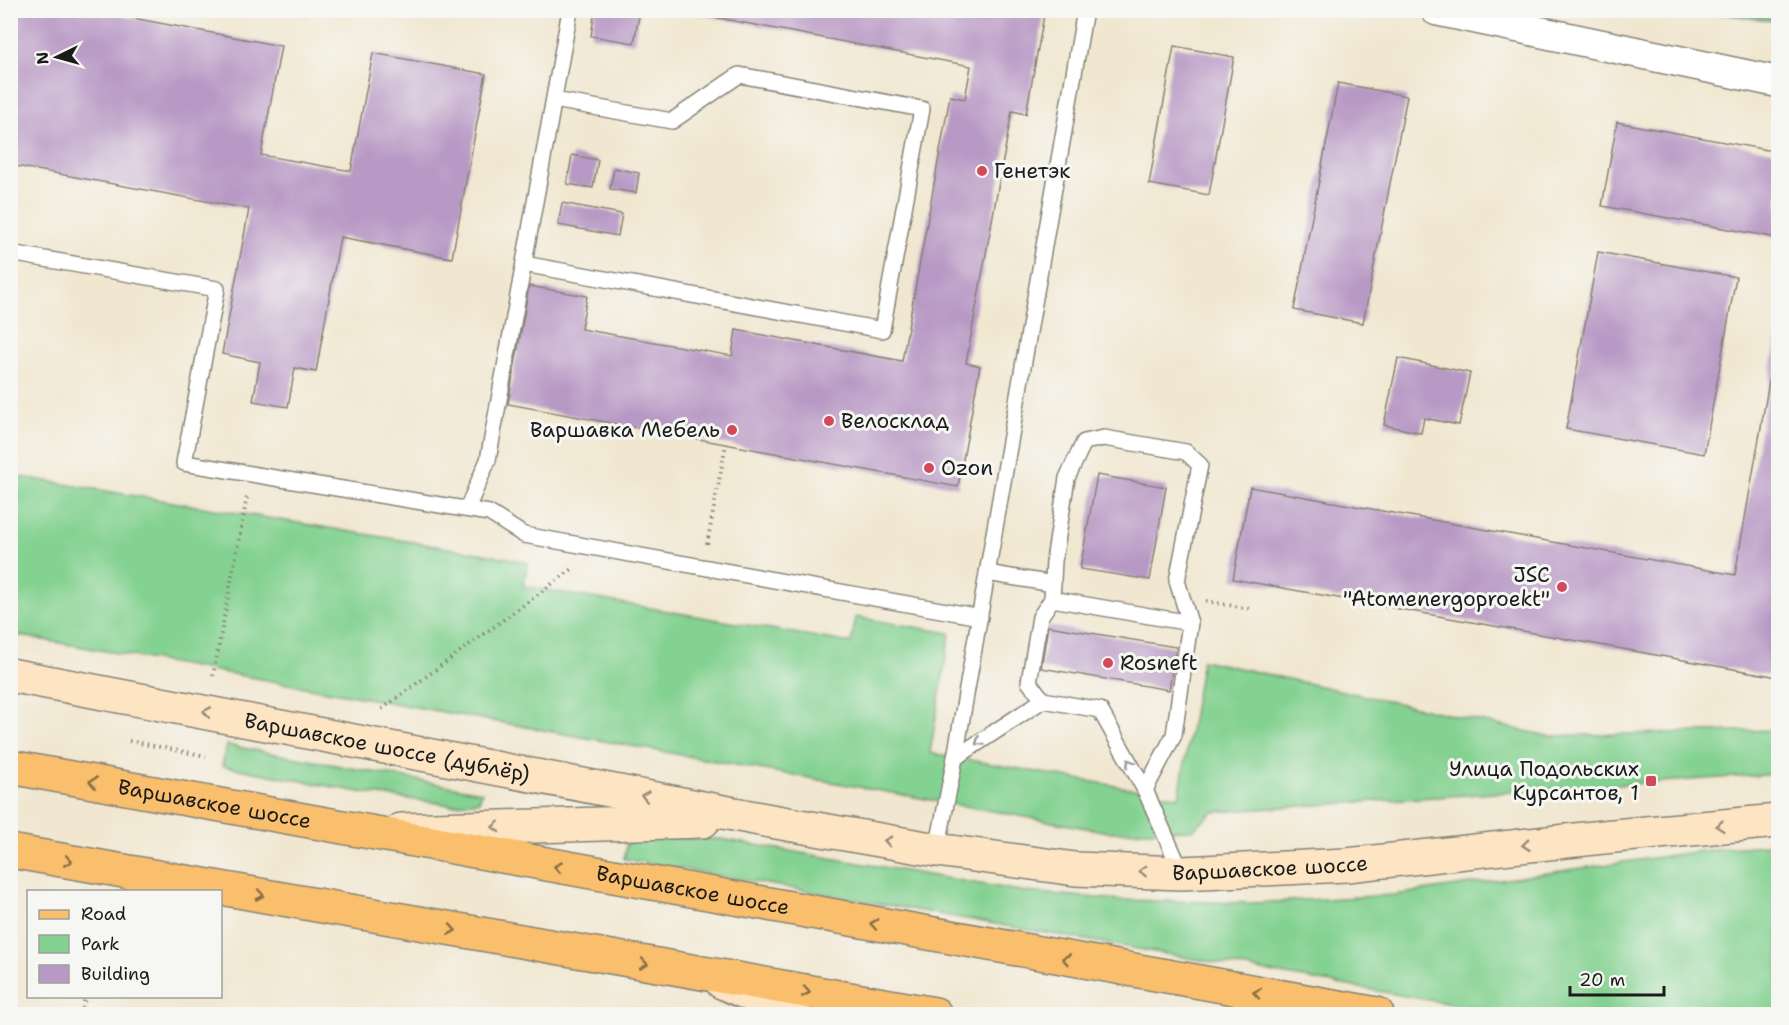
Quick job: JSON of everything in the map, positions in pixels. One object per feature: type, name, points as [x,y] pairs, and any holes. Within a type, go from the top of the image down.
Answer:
[{"type":"main road","name":"Варшавское шоссе (дублёр)","points":[[10,675],[765,820]]},
{"type":"main road","name":"Варшавское шоссе","points":[[10,767],[1377,1014]]},
{"type":"main road","points":[[357,831],[765,820]]},
{"type":"main road","name":"Варшавское шоссе","points":[[765,820],[937,850],[1075,868],[1182,873],[1347,865],[1603,837],[1779,821]]},
{"type":"main road","points":[[10,851],[935,1014]]},
{"type":"main road","points":[[707,975],[795,1014]]},
{"type":"street","points":[[1436,10],[1779,82]]},
{"type":"lane","points":[[467,509],[488,460],[570,10]]},
{"type":"lane","points":[[937,850],[980,617],[1085,10]]},
{"type":"lane","points":[[524,264],[882,330],[922,109],[739,75],[672,121],[554,100]]},
{"type":"lane","points":[[10,253],[217,289],[184,463],[489,513],[524,535],[980,617]]},
{"type":"lane","points":[[1145,790],[1174,735],[1190,623],[1176,581],[1200,465],[1186,452],[1104,438],[1084,442],[1067,478],[1052,592],[1040,617],[1029,682],[1043,700],[1100,710],[1145,790],[1182,873]]},
{"type":"lane","points":[[987,573],[1052,592],[1190,623]]},
{"type":"lane","points":[[955,758],[1043,700]]},
{"type":"path","points":[[703,567],[726,444]]},
{"type":"path","points":[[213,676],[251,474]]},
{"type":"path","points":[[382,709],[600,549]]},
{"type":"path","points":[[1223,604],[1250,609]]},
{"type":"path","points":[[129,741],[206,756]]},
{"type":"path","points":[[82,1014],[86,998]]},
{"type":"green space","points":[[1704,11],[1778,11],[1778,22]]},
{"type":"green space","points":[[10,475],[508,558],[528,563],[523,586],[851,643],[856,617],[950,633],[930,753],[1179,797],[1202,660],[1548,736],[1778,730],[1778,774],[1213,812],[1192,830],[1108,832],[11,634]]},
{"type":"green space","points":[[227,745],[482,792],[479,801],[452,805],[365,793],[222,766]]},
{"type":"green space","points":[[659,838],[721,839],[1026,892],[1121,900],[1254,903],[1394,895],[1715,849],[1778,844],[1778,1014],[1509,1014],[624,859],[627,843]]},
{"type":"building","points":[[10,10],[90,10],[281,46],[261,155],[351,171],[373,53],[486,74],[452,258],[340,237],[316,372],[295,368],[288,407],[253,401],[260,362],[222,354],[249,209],[10,165]]},
{"type":"building","points":[[291,10],[307,10],[306,14]]},
{"type":"building","points":[[595,10],[640,10],[634,43],[591,36]]},
{"type":"building","points":[[676,10],[1045,10],[1026,114],[1012,111],[966,363],[980,366],[958,487],[508,404],[529,286],[587,296],[581,329],[732,356],[736,330],[902,361],[950,96],[965,99],[971,66]]},
{"type":"building","points":[[1174,46],[1234,57],[1209,195],[1149,184]]},
{"type":"building","points":[[1338,83],[1407,96],[1363,323],[1294,310]]},
{"type":"building","points":[[1617,122],[1778,152],[1778,238],[1602,206]]},
{"type":"building","points":[[572,155],[598,160],[593,188],[567,184]]},
{"type":"building","points":[[614,168],[639,173],[636,193],[610,189]]},
{"type":"building","points":[[562,203],[622,214],[618,236],[558,225]]},
{"type":"building","points":[[1598,252],[1736,277],[1704,454],[1566,429]]},
{"type":"building","points":[[1777,336],[1778,677],[1233,579],[1250,487],[1735,575]]},
{"type":"building","points":[[1398,358],[1470,373],[1459,425],[1424,418],[1421,433],[1384,425]]},
{"type":"building","points":[[1097,475],[1166,487],[1150,580],[1080,569]]},
{"type":"building","points":[[1048,626],[1176,647],[1169,690],[1041,668]]},
{"type":"place","name":"Генетэк","points":[[982,171]]},
{"type":"place","name":"Велосклад","points":[[829,421]]},
{"type":"place","name":"Варшавка Мебель","points":[[732,430]]},
{"type":"place","name":"Ozon","points":[[929,468]]},
{"type":"place","name":"JSC \"Atomenergoproekt\"","points":[[1562,587]]},
{"type":"place","name":"Rosneft","points":[[1108,663]]},
{"type":"place","name":"Улица Подольских Курсантов, 1","points":[[1651,781]]}]
